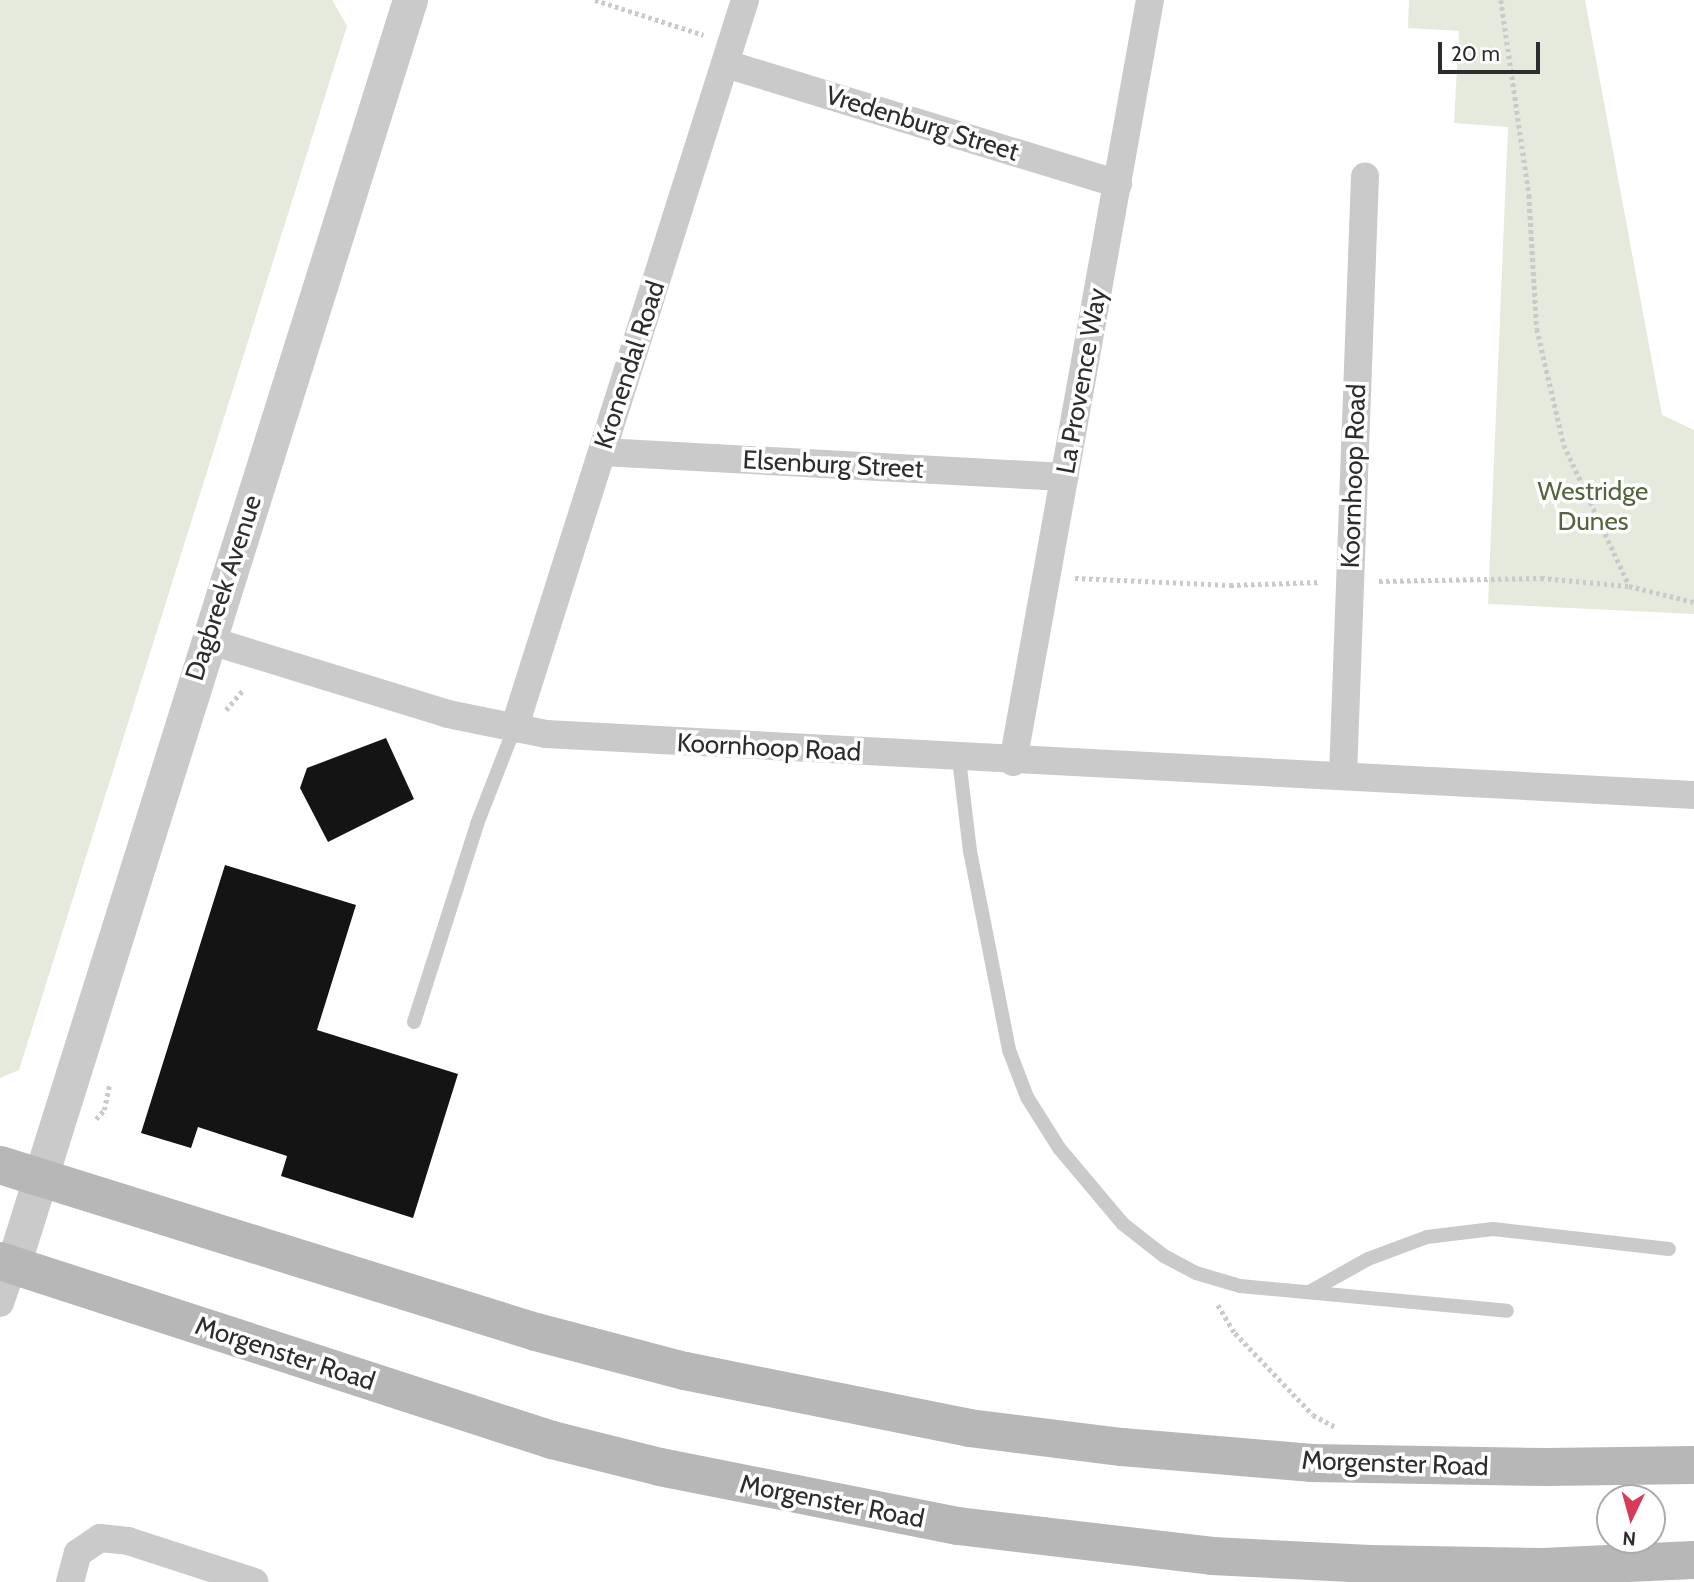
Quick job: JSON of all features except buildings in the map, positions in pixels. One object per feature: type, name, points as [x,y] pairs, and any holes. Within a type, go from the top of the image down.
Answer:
[{"type":"main road","name":"Morgenster Road","points":[[0,1165],[537,1332],[698,1374],[969,1428],[1136,1449],[1312,1463],[1547,1468],[1694,1465]]},
{"type":"main road","name":"Morgenster Road","points":[[6,1263],[551,1440],[673,1470],[957,1526],[1212,1556],[1370,1564],[1542,1567],[1694,1560]]},
{"type":"street","name":"Dagbreek Avenue","points":[[6,1263],[40,1177],[410,0]]},
{"type":"street","name":"Kronendal Road","points":[[514,729],[745,0]]},
{"type":"street","name":"La Provence Way","points":[[1013,762],[1150,0]]},
{"type":"street","name":"Vredenburg Street","points":[[726,64],[1118,184]]},
{"type":"street","name":"Koornhoop Road","points":[[1343,776],[1365,177]]},
{"type":"street","name":"Elsenburg Street","points":[[603,452],[1064,477]]},
{"type":"street","name":"Koornhoop Road","points":[[208,640],[442,712],[514,729],[580,737],[1013,762],[1694,795]]},
{"type":"street","points":[[0,1303],[6,1263]]},
{"type":"street","points":[[70,1582],[78,1553],[100,1538],[128,1541],[254,1582]]},
{"type":"lane","points":[[414,1022],[477,824],[514,729]]},
{"type":"lane","points":[[959,759],[970,851],[1009,1050],[1027,1097],[1059,1148],[1123,1224],[1164,1256],[1210,1278],[1240,1286],[1507,1311]]},
{"type":"lane","points":[[1311,1292],[1368,1259],[1427,1237],[1493,1229],[1669,1249]]},
{"type":"path","points":[[595,0],[714,38]]},
{"type":"path","points":[[1501,0],[1529,195],[1537,329],[1564,445],[1629,586]]},
{"type":"path","points":[[1046,577],[1230,585],[1541,579],[1629,586],[1694,602]]},
{"type":"path","points":[[1210,1278],[1218,1307],[1235,1333],[1312,1415],[1334,1426],[1346,1426]]},
{"type":"green space","points":[[0,0],[332,0],[347,26],[19,1070],[0,1078]]},
{"type":"green space","name":"Westridge Dunes","points":[[1409,0],[1585,0],[1662,415],[1694,430],[1694,614],[1488,604],[1508,127],[1454,123],[1459,31],[1408,28]]}]
